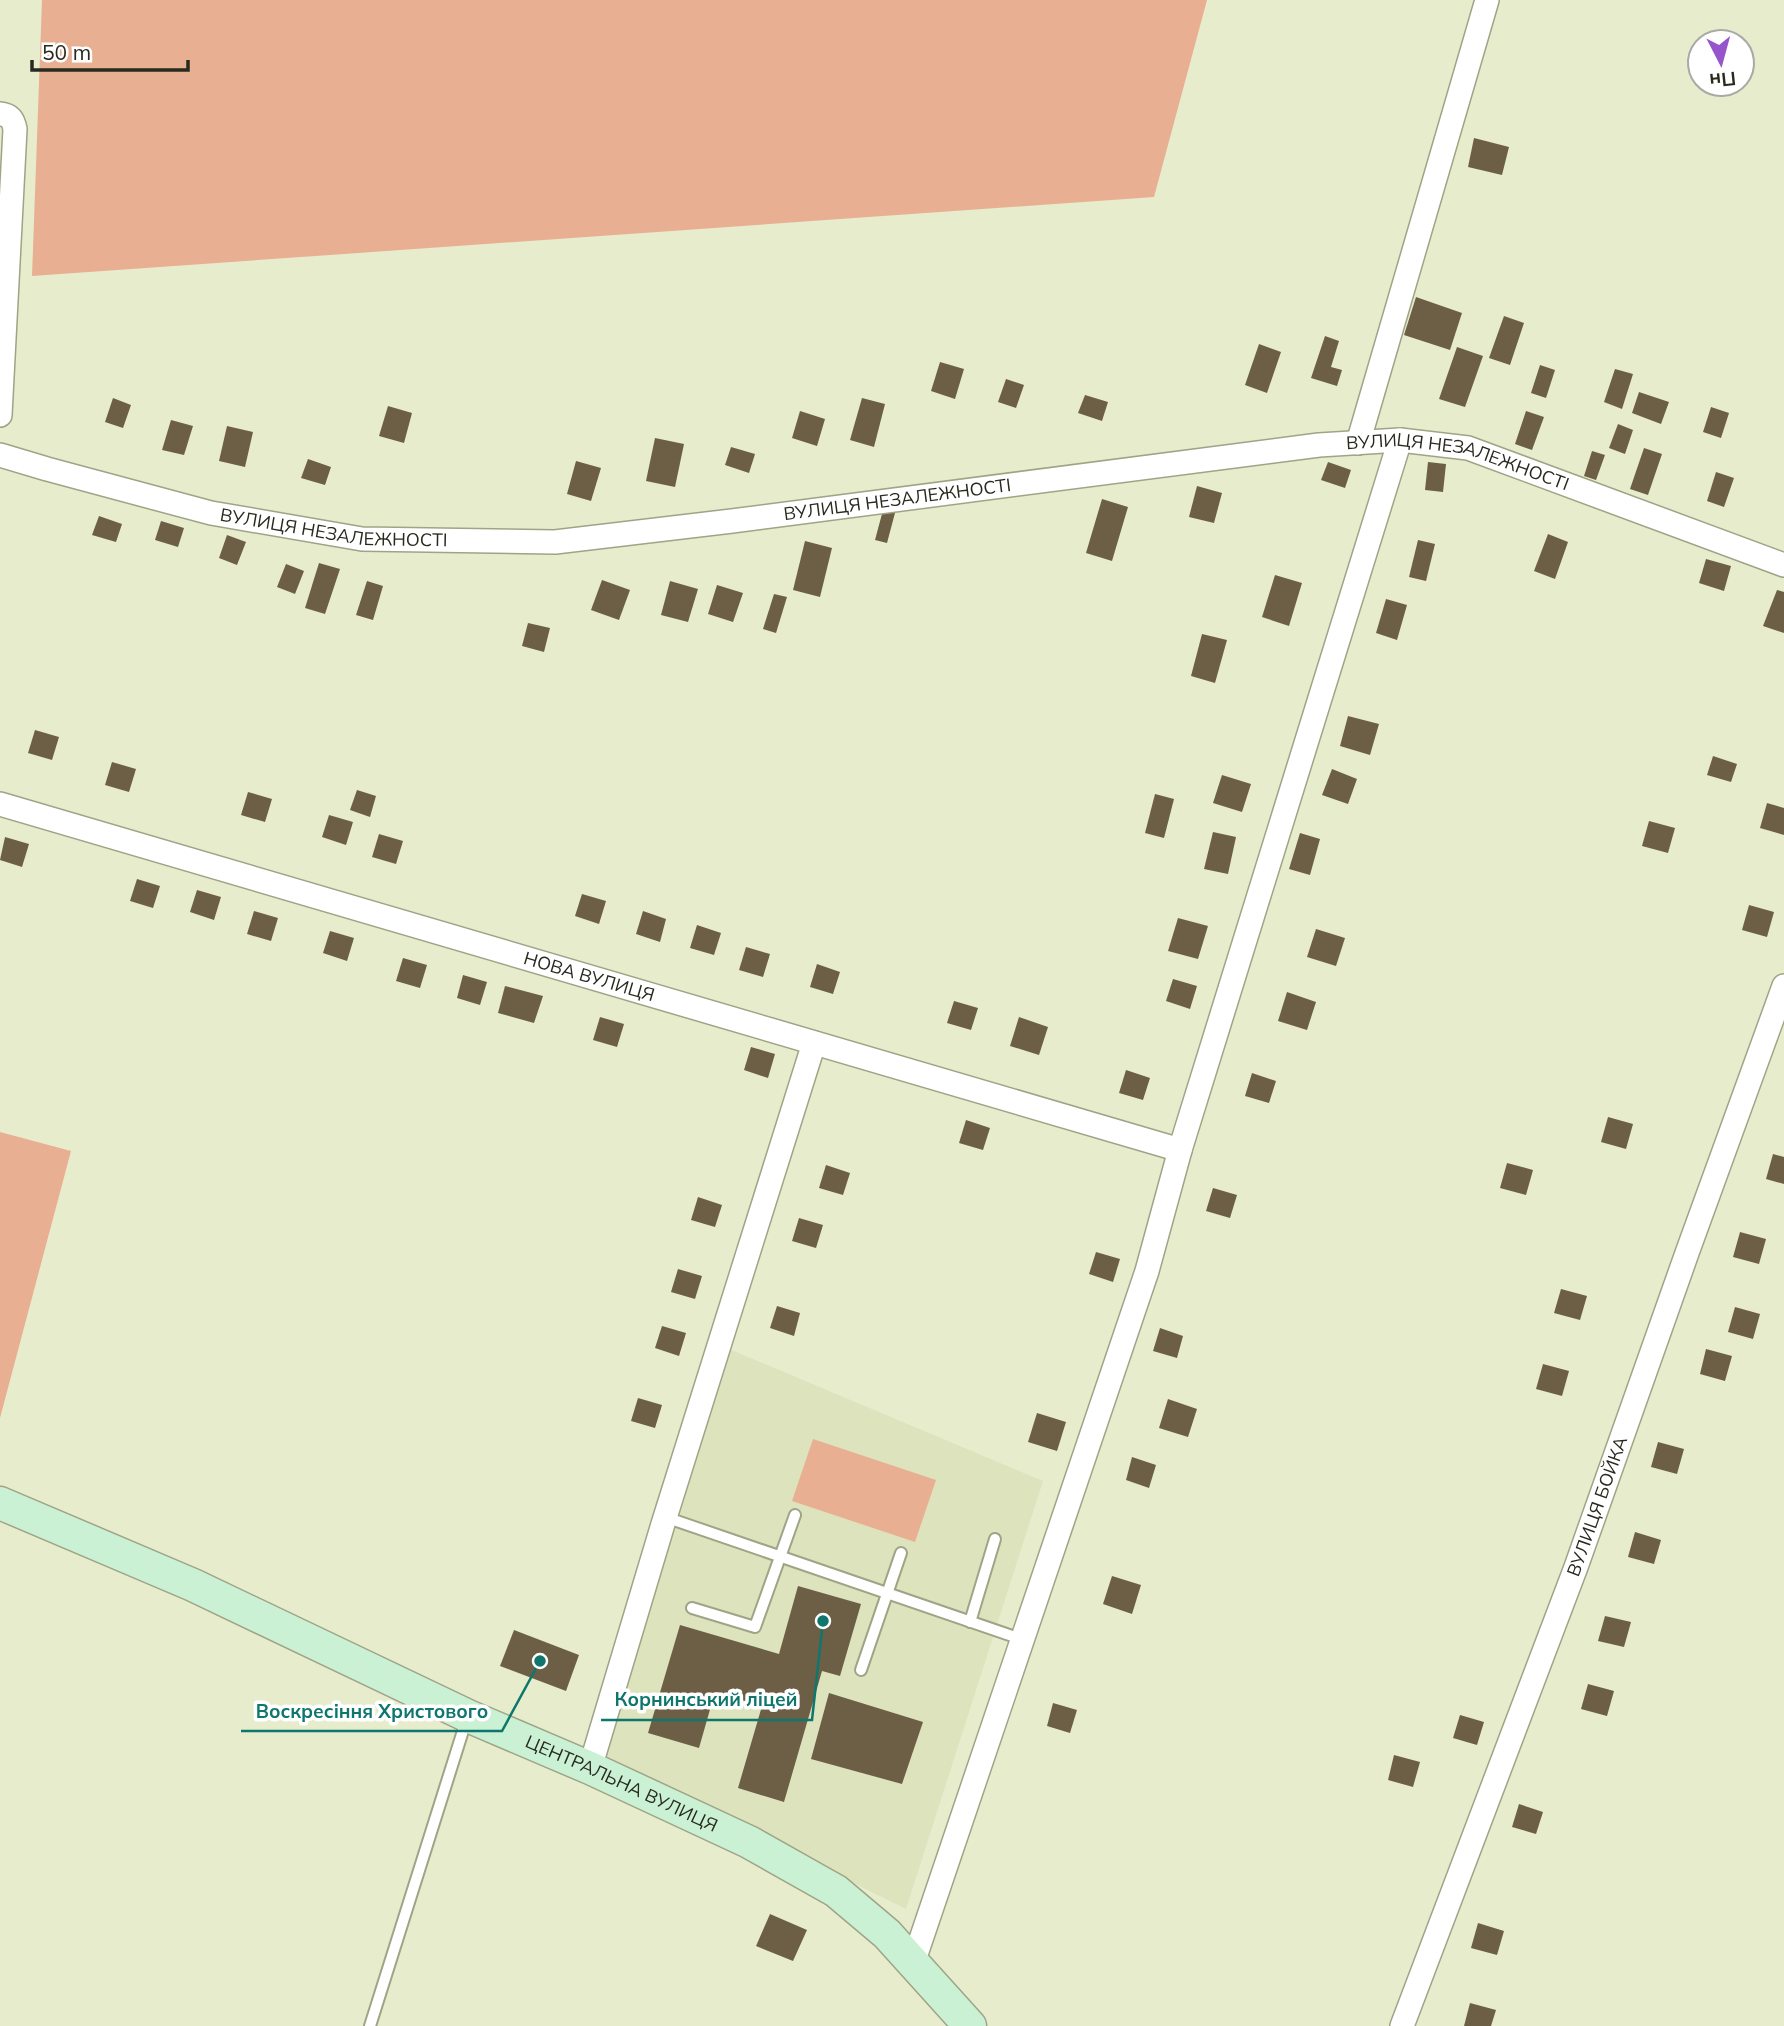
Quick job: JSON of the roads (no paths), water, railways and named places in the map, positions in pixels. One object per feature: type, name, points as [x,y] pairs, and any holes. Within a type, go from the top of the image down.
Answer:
[{"type":"street","points":[[1358,443],[1487,0]]},
{"type":"street","points":[[0,114],[13,120],[15,129],[0,415]]},
{"type":"street","points":[[913,1962],[1147,1271],[1180,1150],[1401,440]]},
{"type":"street","name":"ВУЛИЦЯ НЕЗАЛЕЖНОСТІ","points":[[0,455],[211,513],[362,539],[555,542],[1319,445],[1401,440],[1468,448],[1784,565]]},
{"type":"street","name":"НОВА ВУЛИЦЯ","points":[[0,804],[1180,1150]]},
{"type":"street","name":"ВУЛИЦЯ БОЙКА","points":[[1402,2026],[1576,1567],[1686,1253],[1784,986]]},
{"type":"street","points":[[590,1768],[665,1517],[814,1043]]},
{"type":"street","name":"ЦЕНТРАЛЬНА ВУЛИЦЯ","points":[[0,1503],[193,1585],[468,1716],[590,1768],[749,1842],[836,1891],[887,1934],[970,2026]]},
{"type":"lane","points":[[692,1608],[755,1627],[795,1515]]},
{"type":"lane","points":[[665,1517],[1021,1639]]},
{"type":"lane","points":[[970,1622],[995,1539]]},
{"type":"lane","points":[[860,1670],[901,1553]]},
{"type":"lane","points":[[370,2026],[468,1716]]},
{"type":"place","name":"Корнинський ліцей","points":[[823,1621]]},
{"type":"place","name":"Воскресіння Христового","points":[[540,1661]]}]
